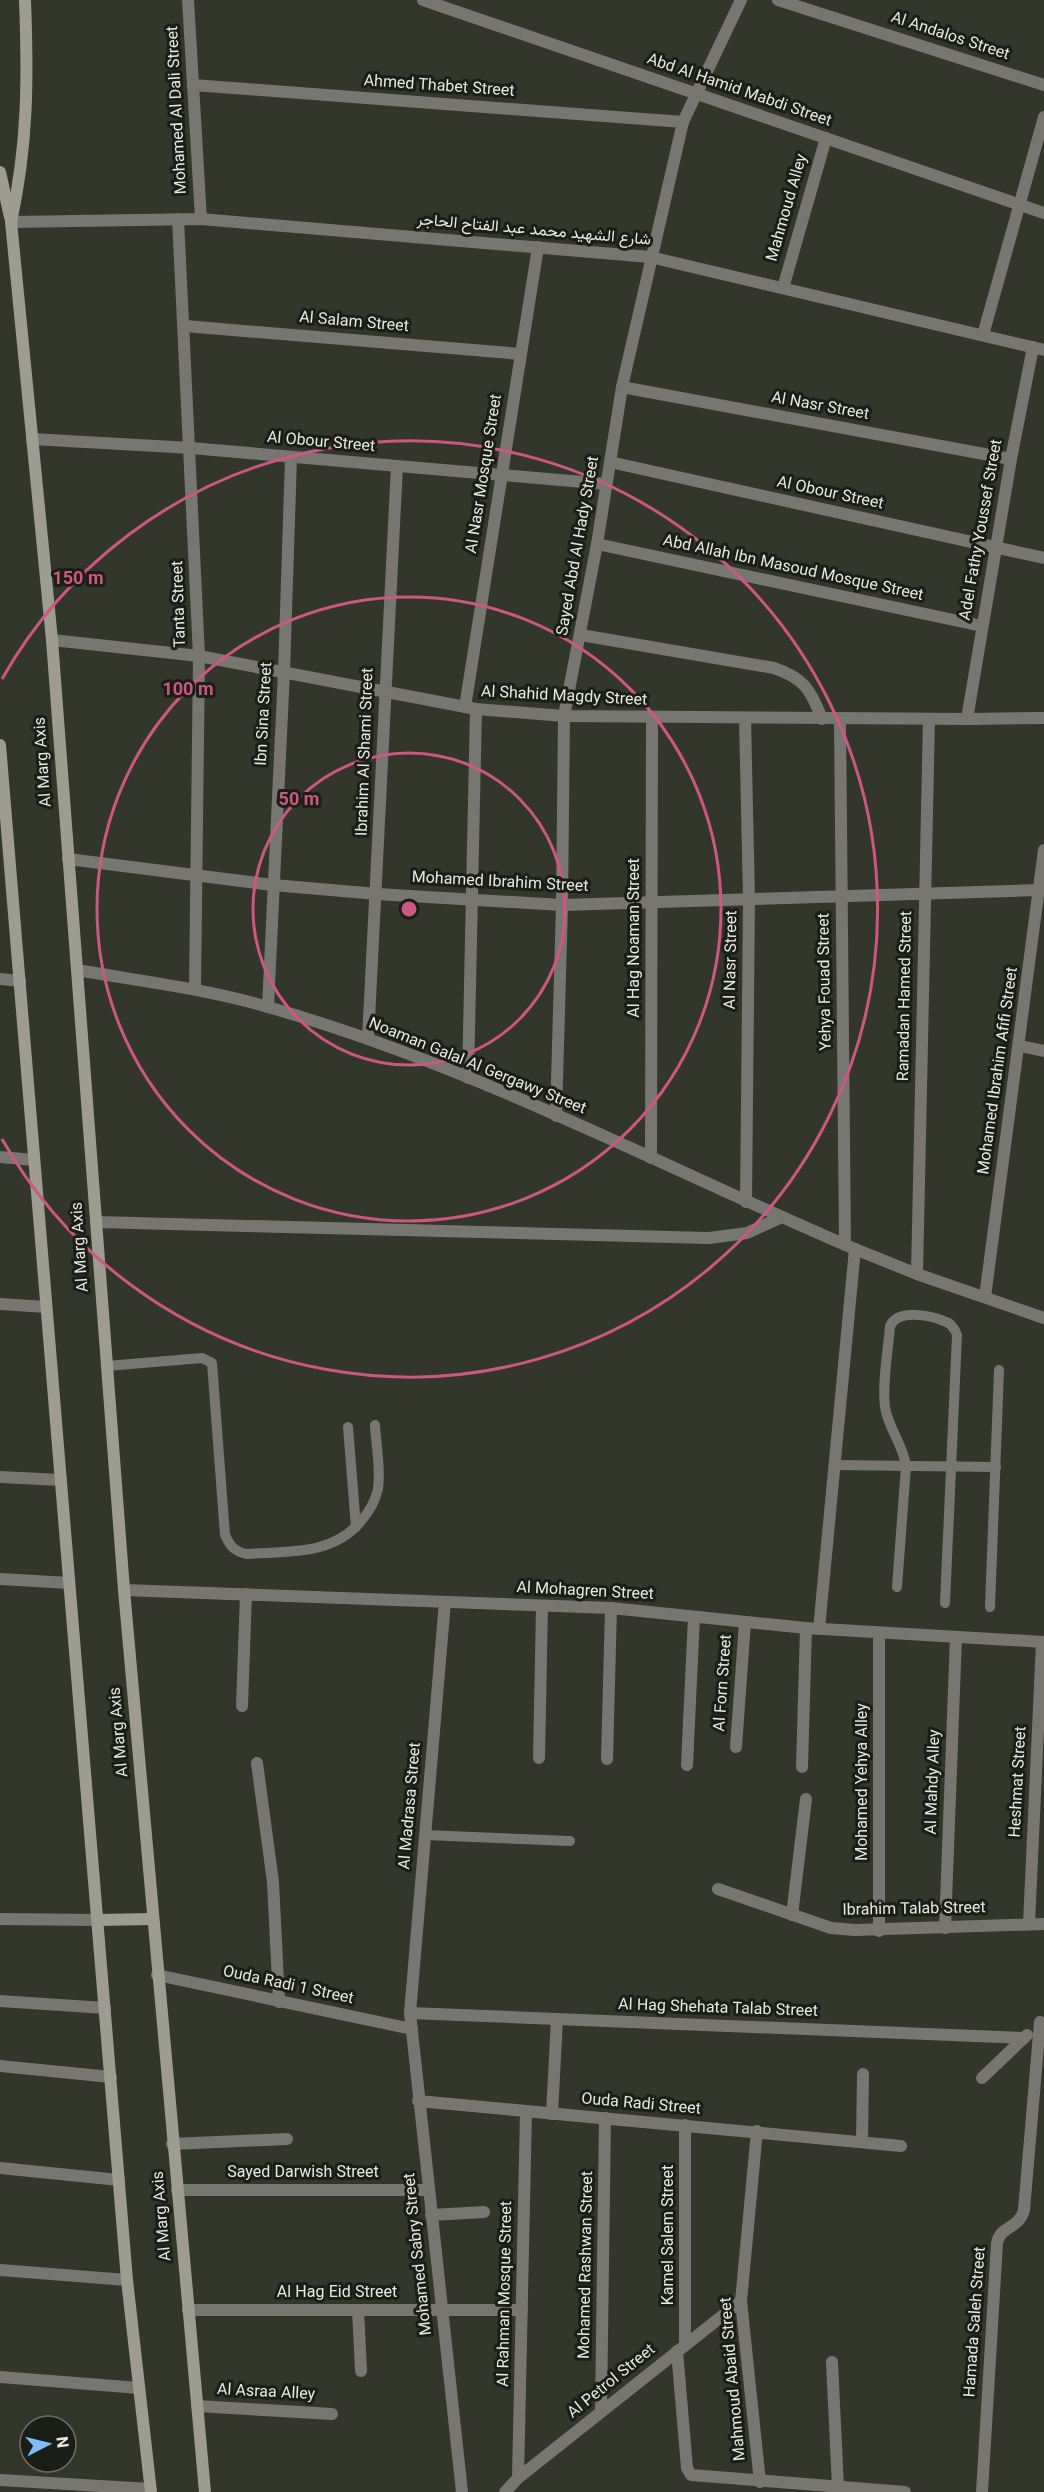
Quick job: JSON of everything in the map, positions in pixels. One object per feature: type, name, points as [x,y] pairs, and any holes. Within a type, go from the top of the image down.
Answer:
[{"type":"main road","name":"Al Marg Axis","points":[[25,0],[27,110],[19,184],[11,222],[52,640],[124,1590],[205,2492]]},
{"type":"main road","points":[[0,172],[11,222]]},
{"type":"main road","points":[[0,745],[127,2280],[151,2490]]},
{"type":"main road","points":[[98,1920],[152,1919]]},
{"type":"street","name":"Mohamed Al Dali Street","points":[[188,0],[201,219]]},
{"type":"street","name":"Abd Al Hamid Mabdi Street","points":[[423,0],[1044,213]]},
{"type":"street","name":"Sayed Abd Al Hady Street","points":[[555,1116],[562,905],[564,716],[581,635],[622,387],[682,122],[741,0]]},
{"type":"street","name":"Al Andalos Street","points":[[778,0],[1044,85]]},
{"type":"street","name":"Ahmed Thabet Street","points":[[193,84],[682,122]]},
{"type":"street","points":[[983,335],[1044,117]]},
{"type":"street","name":"Mahmoud Alley","points":[[783,288],[826,138]]},
{"type":"street","name":"Tanta Street","points":[[178,219],[191,448],[199,656],[195,989]]},
{"type":"street","name":"شارع الشهيد محمد عبد الفتاح الحاجر","points":[[11,222],[201,219],[650,257],[1039,348]]},
{"type":"street","name":"Al Nasr Mosque Street","points":[[468,1078],[470,708],[501,475],[538,247]]},
{"type":"street","name":"Al Salam Street","points":[[185,326],[521,354]]},
{"type":"street","name":"Adel Fathy Youssef Street","points":[[967,719],[1011,459],[1039,348]]},
{"type":"street","name":"Al Nasr Street","points":[[622,387],[1011,459]]},
{"type":"street","name":"Al Obour Street","points":[[32,439],[191,448],[606,484]]},
{"type":"street","name":"Ibn Sina Street","points":[[268,1007],[284,672],[291,458]]},
{"type":"street","name":"Al Obour Street","points":[[610,462],[1044,558]]},
{"type":"street","name":"Ibrahim Al Shami Street","points":[[368,1039],[397,466]]},
{"type":"street","name":"Abd Allah Ibn Masoud Mosque Street","points":[[597,544],[982,626]]},
{"type":"street","points":[[581,635],[774,668],[790,673],[804,683],[822,719]]},
{"type":"street","name":"Al Shahid Magdy Street","points":[[52,640],[199,656],[470,708],[564,716],[822,719],[1044,718]]},
{"type":"street","name":"Al Hag Noaman Street","points":[[651,1158],[652,718]]},
{"type":"street","name":"Al Nasr Street","points":[[745,718],[749,899],[746,1202]]},
{"type":"street","name":"Yehya Fouad Street","points":[[802,1767],[812,1628],[834,1465],[850,1247],[841,896],[840,719]]},
{"type":"street","name":"Ramadan Hamed Street","points":[[917,1274],[929,719]]},
{"type":"street","name":"Mohamed Ibrahim Afifi Street","points":[[985,1297],[1043,873],[1044,850]]},
{"type":"street","name":"Mohamed Ibrahim Street","points":[[68,859],[273,885],[562,905],[1039,890]]},
{"type":"street","points":[[1030,964],[1044,967]]},
{"type":"street","name":"Noaman Galal Al Gergawy Street","points":[[77,970],[195,989],[268,1007],[368,1039],[468,1078],[850,1247],[917,1274],[1044,1318]]},
{"type":"street","points":[[0,979],[20,981]]},
{"type":"street","points":[[1020,1046],[1044,1051]]},
{"type":"street","points":[[0,1157],[34,1160]]},
{"type":"street","points":[[96,1222],[710,1238],[747,1233],[782,1217]]},
{"type":"street","points":[[0,1304],[46,1307]]},
{"type":"street","points":[[0,1477],[61,1480]]},
{"type":"street","points":[[0,1579],[69,1583]]},
{"type":"street","name":"Al Mohagren Street","points":[[124,1590],[611,1608],[879,1634],[1043,1642]]},
{"type":"street","points":[[242,1706],[246,1594]]},
{"type":"street","name":"Al Madrasa Street","points":[[410,2013],[445,1602]]},
{"type":"street","points":[[539,1758],[542,1606]]},
{"type":"street","points":[[607,1759],[611,1608]]},
{"type":"street","points":[[687,1766],[694,1617]]},
{"type":"street","name":"Al Forn Street","points":[[736,1747],[745,1622]]},
{"type":"street","name":"Mohamed Yehya Alley","points":[[879,1634],[879,1930]]},
{"type":"street","name":"Al Mahdy Alley","points":[[945,1928],[956,1637]]},
{"type":"street","name":"Heshmat Street","points":[[1029,1924],[1039,1785],[1043,1642]]},
{"type":"street","points":[[257,1762],[273,1882],[279,2002]]},
{"type":"street","points":[[792,1915],[806,1799]]},
{"type":"street","name":"Ibrahim Talab Street","points":[[718,1889],[831,1928],[879,1930],[1044,1924]]},
{"type":"street","points":[[0,1920],[98,1920]]},
{"type":"street","name":"Ouda Radi 1 Street","points":[[157,1975],[412,2029]]},
{"type":"street","points":[[0,2001],[105,2008]]},
{"type":"street","name":"Al Hag Shehata Talab Street","points":[[410,2013],[1024,2038]]},
{"type":"street","name":"Mohamed Sabry Street","points":[[410,2013],[462,2492]]},
{"type":"street","points":[[552,2114],[557,2019]]},
{"type":"street","points":[[982,2078],[1042,2020]]},
{"type":"street","name":"Hamada Saleh Street","points":[[982,2492],[997,2243],[1004,2231],[1019,2222],[1024,2210],[1042,2020]]},
{"type":"street","points":[[0,2066],[111,2077]]},
{"type":"street","points":[[862,2141],[863,2074]]},
{"type":"street","name":"Ouda Radi Street","points":[[418,2101],[901,2146]]},
{"type":"street","name":"Al Rahman Mosque Street","points":[[518,2478],[526,2112]]},
{"type":"street","name":"Mohamed Rashwan Street","points":[[601,2411],[605,2118]]},
{"type":"street","name":"Kamel Salem Street","points":[[685,2125],[681,2348],[689,2473],[697,2477],[760,2482]]},
{"type":"street","name":"Mahmoud Abaid Street","points":[[757,2131],[741,2301],[760,2482]]},
{"type":"street","points":[[172,2144],[287,2139]]},
{"type":"street","points":[[0,2168],[119,2180]]},
{"type":"street","name":"Sayed Darwish Street","points":[[177,2190],[429,2190]]},
{"type":"street","points":[[431,2215],[484,2212]]},
{"type":"street","points":[[0,2270],[127,2280]]},
{"type":"street","name":"Al Petrol Street","points":[[505,2492],[518,2478],[741,2301]]},
{"type":"street","name":"Al Hag Eid Street","points":[[188,2310],[522,2310]]},
{"type":"street","points":[[358,2310],[361,2371]]},
{"type":"street","points":[[832,2362],[838,2487]]},
{"type":"street","points":[[0,2377],[139,2388]]},
{"type":"street","name":"Al Asraa Alley","points":[[197,2406],[332,2414]]},
{"type":"street","points":[[0,2480],[151,2490]]},
{"type":"street","points":[[760,2482],[905,2492]]},
{"type":"lane","points":[[897,1587],[906,1466],[903,1450],[887,1416],[885,1396],[890,1326],[893,1320],[903,1314],[945,1321],[955,1329],[957,1335],[945,1603]]},
{"type":"lane","points":[[107,1366],[202,1359],[212,1363],[225,1535],[229,1545],[236,1551],[246,1554],[316,1549],[345,1538],[370,1510],[378,1489],[375,1425]]},
{"type":"lane","points":[[990,1607],[999,1370]]},
{"type":"lane","points":[[348,1426],[356,1527]]},
{"type":"lane","points":[[834,1465],[996,1467]]},
{"type":"lane","points":[[425,1834],[570,1841]]}]
